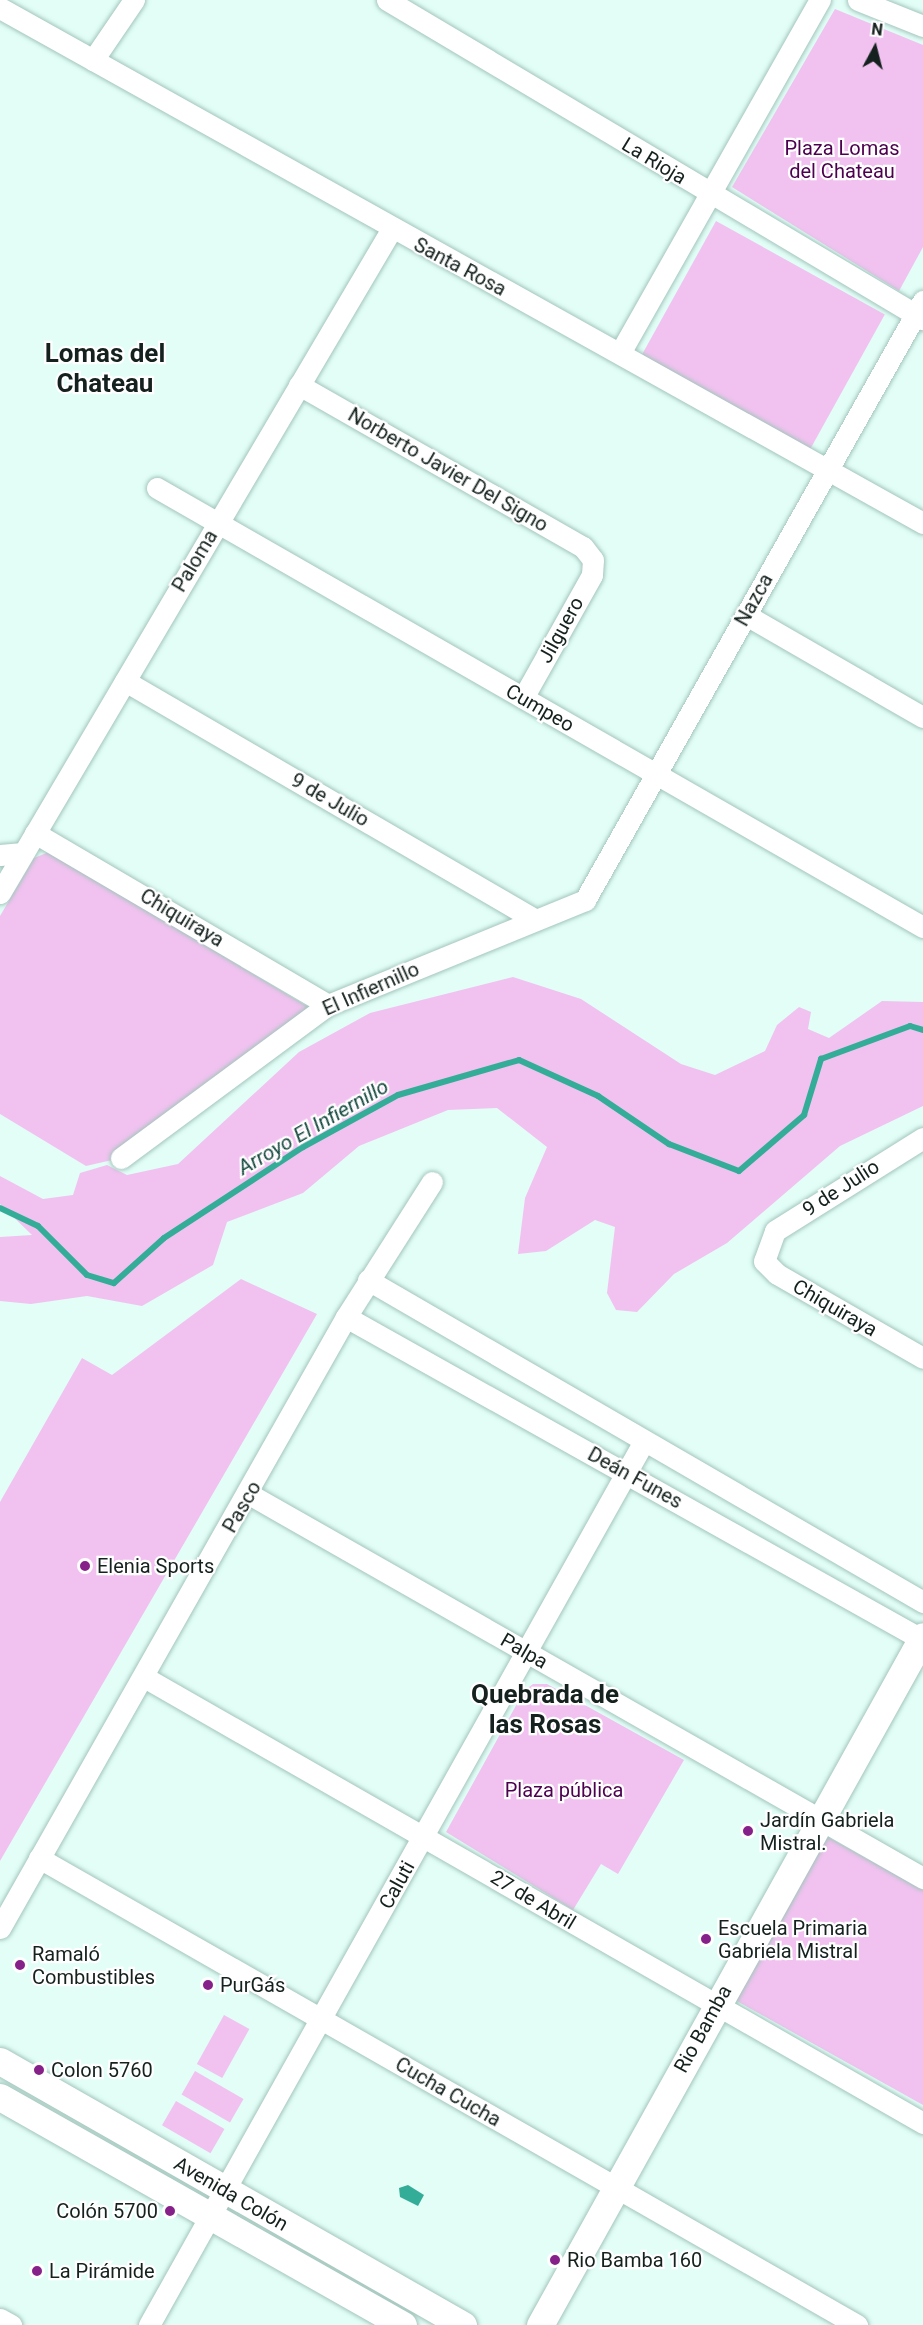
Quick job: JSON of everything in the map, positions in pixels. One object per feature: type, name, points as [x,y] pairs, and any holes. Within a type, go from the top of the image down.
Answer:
[{"type":"main road","name":"Rio Bamba","points":[[540,2325],[617,2189],[714,2007],[922,1639]]},
{"type":"main road","name":"Avenida Colón","points":[[0,2061],[463,2325]]},
{"type":"main road","name":"Avenida Colón","points":[[0,2097],[403,2325]]},
{"type":"street","points":[[93,60],[134,0]]},
{"type":"street","name":"La Rioja","points":[[387,0],[712,196],[920,311]]},
{"type":"street","points":[[620,353],[712,196],[820,0]]},
{"type":"street","points":[[858,0],[923,26]]},
{"type":"street","name":"Santa Rosa","points":[[0,8],[391,230],[620,353],[923,523]]},
{"type":"street","name":"Paloma","points":[[0,893],[391,230]]},
{"type":"street","name":"Nazca","points":[[585,900],[828,468],[920,311]]},
{"type":"street","name":"Norberto Javier Del Signo","points":[[299,385],[583,547],[593,560]]},
{"type":"street","name":"Cumpeo","points":[[157,488],[923,927]]},
{"type":"street","name":"Jilguero","points":[[524,698],[592,575],[593,560]]},
{"type":"street","points":[[746,615],[923,717]]},
{"type":"street","name":"9 de Julio","points":[[125,681],[535,920]]},
{"type":"street","name":"Chiquiraya","points":[[35,833],[328,1005]]},
{"type":"street","points":[[0,855],[23,853]]},
{"type":"street","name":"El Infiernillo","points":[[121,1158],[328,1005],[585,900]]},
{"type":"street","name":"9 de Julio","points":[[766,1245],[775,1231],[923,1138]]},
{"type":"street","name":"Pasco","points":[[0,1928],[249,1494],[346,1317],[432,1182]]},
{"type":"street","name":"Chiquiraya","points":[[766,1245],[764,1261],[777,1275],[923,1358]]},
{"type":"street","name":"Deán Funes","points":[[368,1280],[643,1443],[923,1602]]},
{"type":"street","name":"Deán Funes","points":[[346,1317],[922,1639]]},
{"type":"street","name":"Caluti","points":[[149,2325],[227,2192],[643,1443]]},
{"type":"street","name":"Palpa","points":[[249,1494],[923,1878]]},
{"type":"street","name":"27 de Abril","points":[[144,1677],[425,1836],[714,2007],[923,2123]]},
{"type":"street","name":"Cucha Cucha","points":[[39,1858],[857,2325]]},
{"type":"street","points":[[0,2319],[11,2325]]},
{"type":"green space","name":"Plaza Lomas del Chateau","points":[[835,9],[923,45],[923,247],[899,291],[732,187]]},
{"type":"green space","points":[[716,221],[885,315],[810,449],[641,356]]},
{"type":"green space","points":[[49,852],[310,1008],[112,1160],[86,1166],[0,1114],[0,916],[34,858]]},
{"type":"green space","points":[[513,977],[581,999],[681,1064],[715,1075],[765,1051],[777,1025],[799,1007],[811,1012],[808,1029],[829,1038],[882,1001],[923,1002],[923,1106],[840,1146],[727,1243],[674,1274],[637,1312],[616,1310],[607,1293],[615,1227],[595,1220],[546,1251],[518,1254],[525,1198],[547,1147],[497,1108],[448,1110],[359,1146],[303,1193],[227,1222],[213,1265],[142,1306],[87,1296],[31,1304],[0,1301],[0,1237],[32,1235],[0,1204],[0,1176],[43,1199],[73,1195],[80,1173],[107,1165],[127,1175],[178,1164],[299,1052],[370,1013]]},
{"type":"green space","name":"Elenia Sports","points":[[241,1279],[317,1314],[0,1861],[0,1502],[82,1358],[112,1375]]},
{"type":"green space","name":"Plaza pública","points":[[533,1684],[547,1684],[684,1760],[618,1874],[601,1864],[573,1910],[446,1832],[524,1691]]},
{"type":"green space","points":[[826,1836],[923,1890],[923,2105],[735,2000]]},
{"type":"green space","points":[[224,2015],[249,2029],[222,2078],[197,2064]]},
{"type":"green space","points":[[195,2071],[243,2099],[230,2122],[182,2094]]},
{"type":"green space","points":[[176,2101],[224,2129],[210,2153],[162,2125]]},
{"type":"shaded area","points":[[408,2185],[424,2195],[418,2206],[400,2197],[399,2188]]},
{"type":"waterway","name":"Arroyo El Infiernillo","points":[[0,1208],[38,1226],[87,1275],[114,1283],[164,1238],[303,1147],[398,1095],[519,1060],[598,1096],[669,1144],[739,1171],[804,1115],[821,1059],[910,1026],[923,1030]]},
{"type":"place","name":"Elenia Sports","points":[[85,1566]]},
{"type":"place","name":"Jardín Gabriela Mistral.","points":[[748,1831]]},
{"type":"place","name":"Escuela Primaria Gabriela Mistral","points":[[706,1939]]},
{"type":"place","name":"Ramaló Combustibles","points":[[20,1965]]},
{"type":"place","name":"PurGás","points":[[208,1985]]},
{"type":"place","name":"Colon 5760","points":[[39,2070]]},
{"type":"place","name":"Colón 5700","points":[[170,2211]]},
{"type":"place","name":"Rio Bamba 160","points":[[555,2260]]},
{"type":"place","name":"La Pirámide","points":[[37,2271]]},
{"type":"district","name":"Lomas del Chateau","points":[[105,369]]},
{"type":"district","name":"Quebrada de las Rosas","points":[[545,1710]]}]
